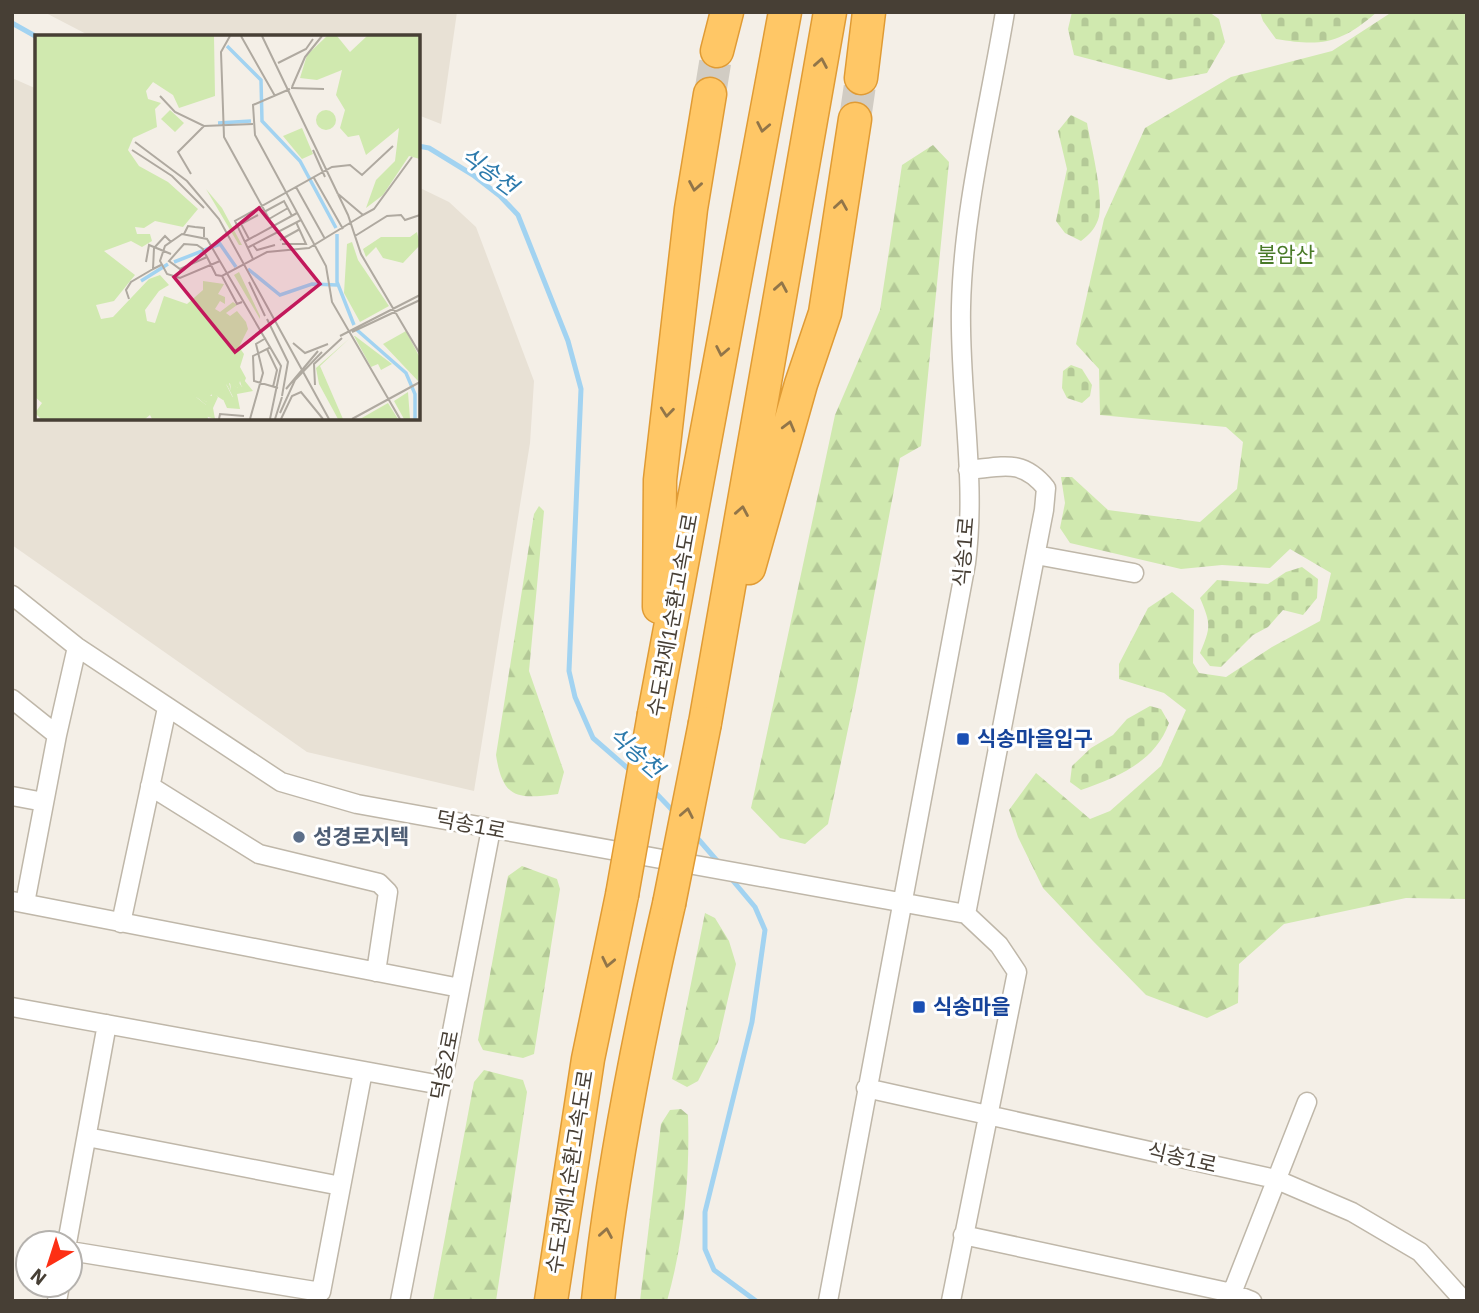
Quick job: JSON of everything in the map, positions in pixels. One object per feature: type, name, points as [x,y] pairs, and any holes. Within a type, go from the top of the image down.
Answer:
[{"type":"highway","points":[[717,51],[727,12]]},
{"type":"highway","name":"수도권제1순환고속도로","points":[[551,1301],[588,1059],[622,895],[785,12]]},
{"type":"highway","points":[[598,1301],[603,1253],[647,999],[707,713],[830,12]]},
{"type":"highway","points":[[861,78],[869,12]]},
{"type":"highway","points":[[656,702],[660,480],[691,209],[710,94]]},
{"type":"highway","points":[[707,713],[801,384],[825,313],[855,120]]},
{"type":"street","name":"식송1로","points":[[829,1296],[969,543],[961,310],[963,253],[1005,12]]},
{"type":"street","points":[[951,1301],[1017,972],[999,945],[966,914],[1046,488],[1036,475],[1017,466],[968,470]]},
{"type":"street","points":[[1035,555],[1134,573]]},
{"type":"street","name":"덕송1로","points":[[12,596],[77,647],[281,782],[357,804],[966,914]]},
{"type":"street","points":[[77,647],[44,802],[18,902],[460,988]]},
{"type":"street","points":[[12,699],[57,735]]},
{"type":"street","points":[[121,923],[167,708]]},
{"type":"street","points":[[150,786],[258,854],[379,883],[388,892],[376,972]]},
{"type":"street","points":[[12,796],[44,802]]},
{"type":"street","name":"덕송2로","points":[[400,1301],[491,829]]},
{"type":"street","points":[[12,1007],[442,1085]]},
{"type":"street","points":[[70,1229],[107,1024]]},
{"type":"street","points":[[84,1253],[321,1292],[363,1071]]},
{"type":"street","name":"식송1로","points":[[866,1088],[1275,1179],[1352,1212],[1420,1252],[1464,1301]]},
{"type":"street","points":[[1232,1293],[1307,1102]]},
{"type":"street","points":[[87,1137],[341,1186]]},
{"type":"street","points":[[964,1235],[1232,1293],[1252,1301]]},
{"type":"shaded area","points":[[44,12],[457,12],[441,124],[420,116],[420,35],[88,35]]},
{"type":"shaded area","points":[[12,78],[35,88],[35,420],[420,420],[420,188],[449,202],[476,227],[534,381],[530,443],[474,791],[307,752],[12,545]]},
{"type":"green space","points":[[1072,12],[1209,12],[1219,19],[1225,42],[1207,73],[1169,80],[1074,55],[1068,29]]},
{"type":"green space","points":[[1260,12],[1377,12],[1342,36],[1307,43],[1276,39]]},
{"type":"green space","name":"불암산","points":[[1392,12],[1467,12],[1467,899],[1406,898],[1284,924],[1239,964],[1238,1003],[1207,1018],[1146,995],[1093,941],[1043,888],[1018,837],[1009,810],[1036,773],[1090,819],[1110,811],[1161,766],[1186,710],[1164,693],[1119,679],[1119,664],[1148,608],[1172,592],[1194,610],[1193,663],[1199,673],[1226,677],[1272,647],[1320,621],[1331,573],[1290,549],[1270,568],[1222,565],[1181,569],[1070,543],[1060,528],[1065,503],[1061,477],[1072,477],[1108,510],[1200,522],[1237,489],[1243,442],[1226,427],[1100,415],[1099,369],[1076,344],[1104,219],[1145,128],[1231,77],[1332,51]]},
{"type":"green space","points":[[1071,115],[1087,123],[1100,200],[1098,220],[1091,232],[1081,241],[1065,233],[1056,221],[1067,169],[1058,131]]},
{"type":"green space","points":[[933,145],[949,162],[921,446],[900,458],[828,824],[805,844],[780,838],[751,808],[835,415],[880,310],[902,165]]},
{"type":"green space","points":[[1071,365],[1082,369],[1092,385],[1090,396],[1082,403],[1067,398],[1062,388],[1063,371]]},
{"type":"green space","points":[[539,506],[544,511],[529,671],[564,772],[558,794],[523,796],[508,788],[503,781],[496,755],[534,514]]},
{"type":"green space","points":[[1302,567],[1318,579],[1317,598],[1303,615],[1283,610],[1268,627],[1253,635],[1221,667],[1210,666],[1200,653],[1208,626],[1200,598],[1217,580],[1268,584],[1286,572]]},
{"type":"green space","points":[[1150,706],[1161,709],[1169,723],[1163,737],[1145,758],[1108,780],[1081,790],[1070,782],[1072,766],[1091,748],[1113,735],[1127,719]]},
{"type":"green space","points":[[522,866],[557,879],[560,889],[534,1054],[523,1058],[483,1050],[478,1040],[508,876]]},
{"type":"green space","points":[[705,913],[715,918],[729,941],[736,964],[718,1042],[698,1081],[687,1087],[672,1079]]},
{"type":"green space","points":[[484,1070],[523,1080],[527,1092],[496,1301],[433,1301],[474,1082]]},
{"type":"green space","points":[[681,1109],[688,1115],[688,1162],[685,1209],[673,1278],[667,1301],[640,1301],[661,1124],[670,1110]]},
{"type":"waterway","name":"식송천","points":[[12,23],[35,36]]},
{"type":"waterway","name":"식송천","points":[[420,146],[429,148],[473,175],[500,196],[518,215],[568,341],[581,389],[569,671],[575,697],[593,738],[632,772]]},
{"type":"waterway","name":"식송천","points":[[653,790],[675,813]]},
{"type":"waterway","name":"식송천","points":[[693,833],[719,863]]},
{"type":"waterway","name":"식송천","points":[[729,876],[755,907],[765,930],[752,1022],[705,1212],[705,1249],[714,1270],[756,1301]]},
{"type":"tunnel","points":[[710,94],[717,51]]},
{"type":"tunnel","points":[[855,119],[861,78]]},
{"type":"place","name":"식송마을입구","points":[[963,739]]},
{"type":"place","name":"성경로지텍","points":[[299,837]]},
{"type":"place","name":"식송마을","points":[[919,1007]]}]
